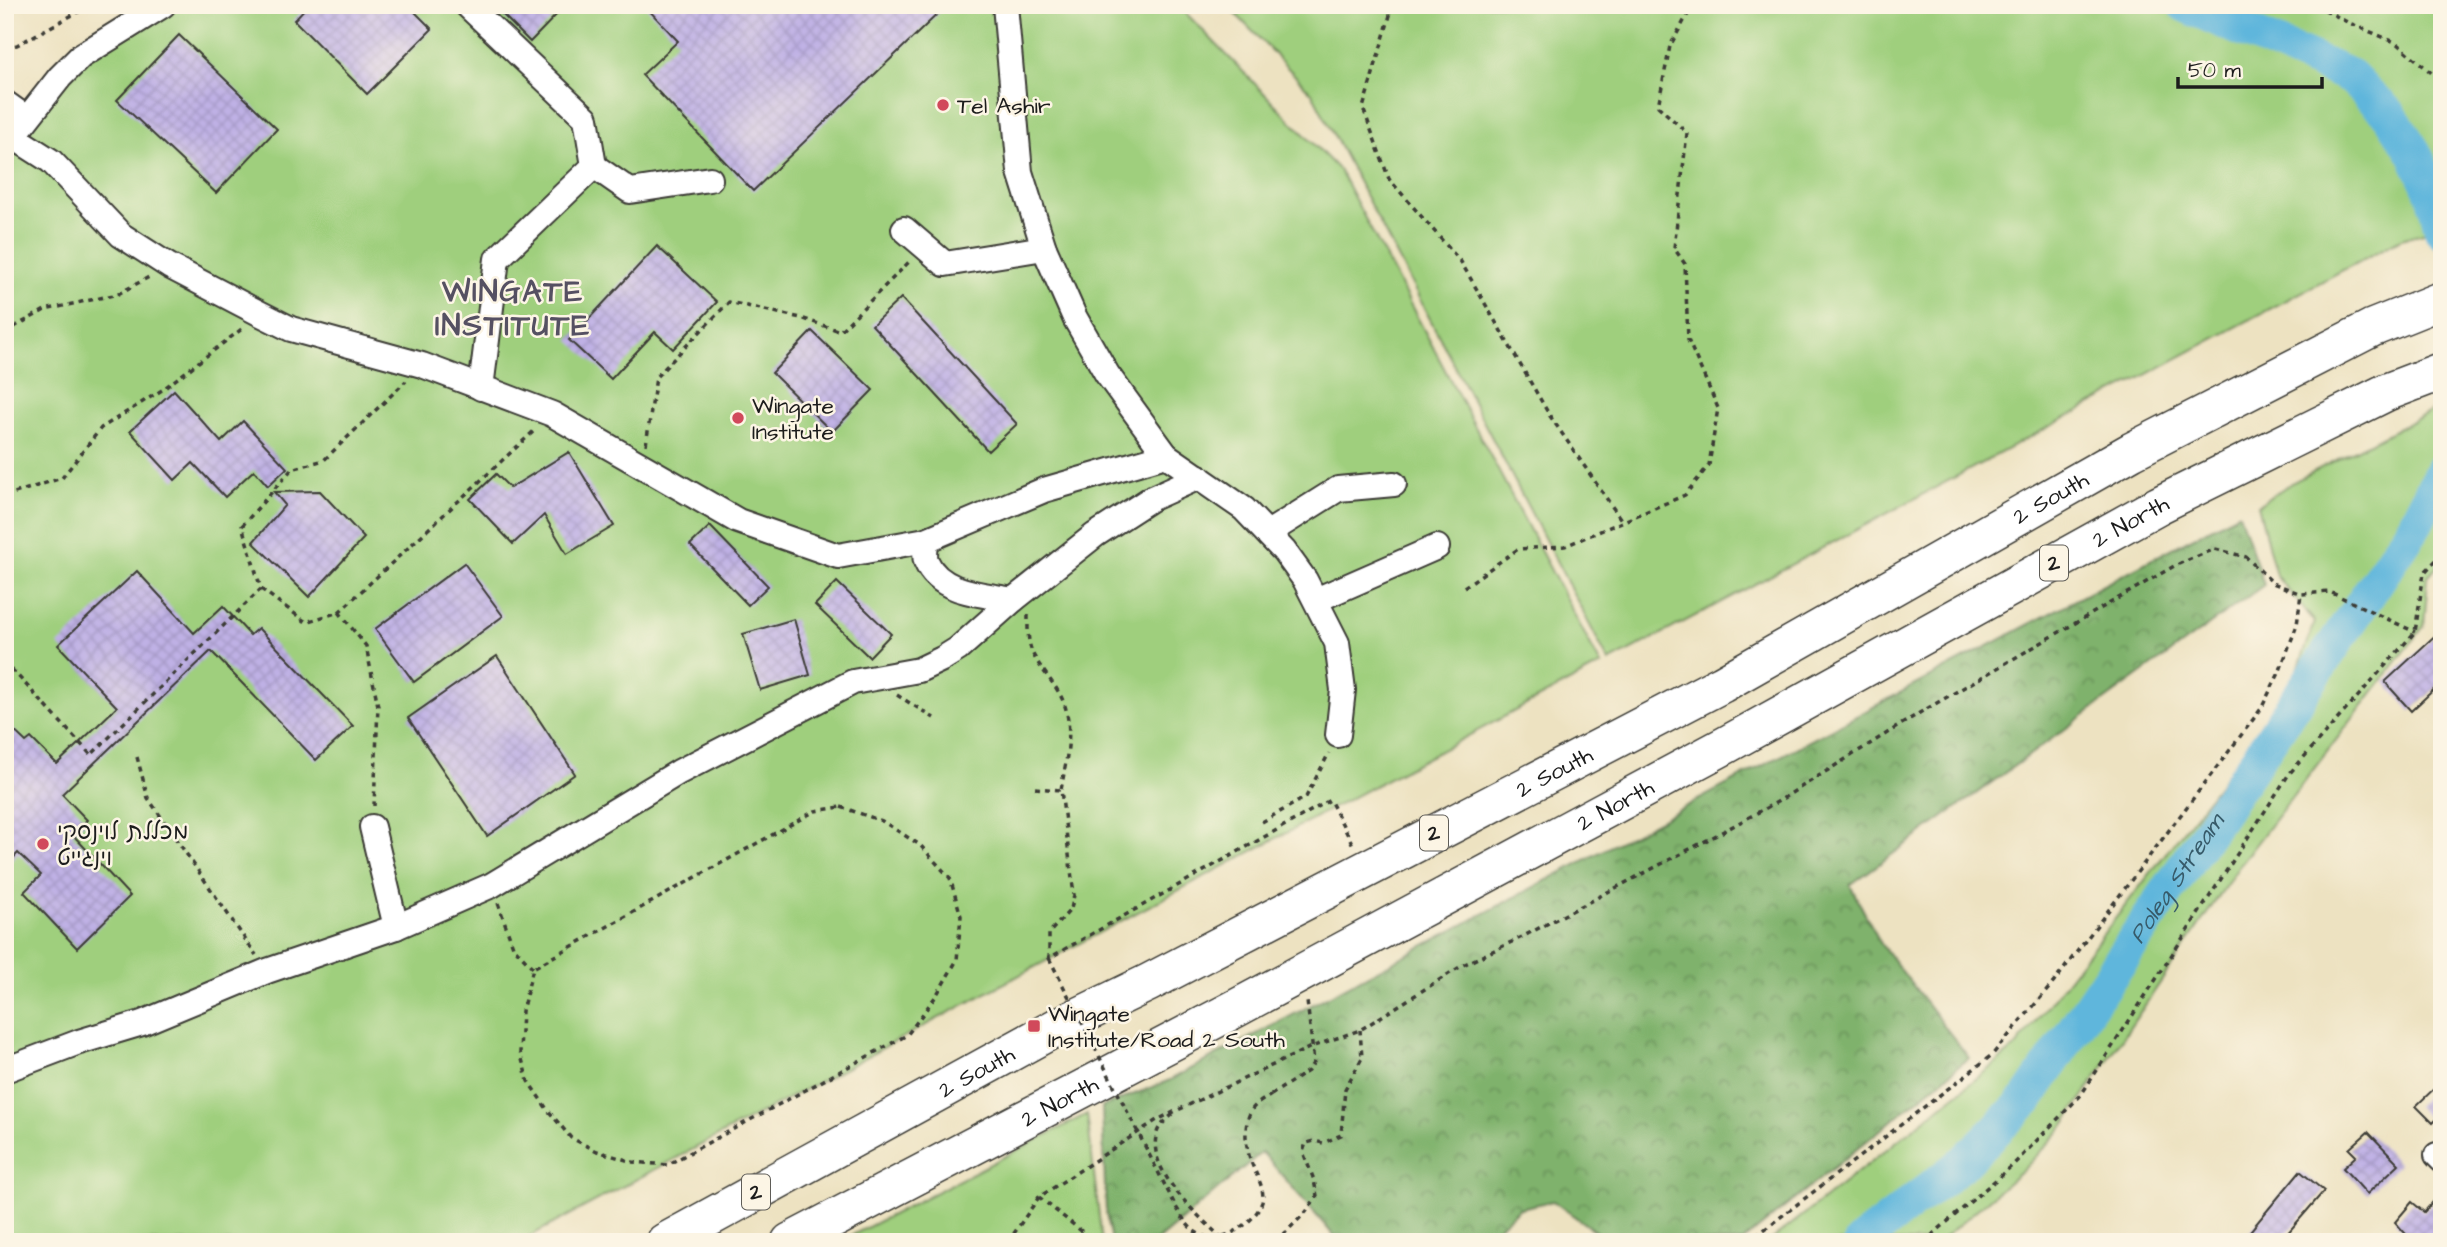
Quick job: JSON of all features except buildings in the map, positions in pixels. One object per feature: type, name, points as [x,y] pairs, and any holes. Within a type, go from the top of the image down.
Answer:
[{"type":"highway","name":"2 South","points":[[664,1242],[1057,1027],[1148,983],[1722,684],[2132,451],[2372,328],[2442,300]]},
{"type":"highway","name":"2 North","points":[[789,1242],[1305,971],[1726,745],[2159,505],[2387,392],[2442,371]]},
{"type":"street","points":[[14,134],[81,56],[163,5]]},
{"type":"street","points":[[467,5],[586,118],[594,166],[630,191],[710,179]]},
{"type":"street","points":[[1005,5],[1020,172],[1044,248],[1074,318],[1107,374],[1166,455],[1244,509],[1298,570],[1337,643],[1343,690],[1338,735]]},
{"type":"street","points":[[5,103],[14,134],[51,161],[121,235],[169,266],[291,329],[422,365],[552,414],[738,521],[838,555],[926,540],[1044,490],[1166,455]]},
{"type":"street","points":[[481,388],[497,259],[594,166]]},
{"type":"street","points":[[905,229],[945,264],[1044,248]]},
{"type":"street","points":[[5,1070],[79,1042],[142,1023],[267,971],[396,927],[492,885],[679,772],[853,682],[919,670],[942,659],[958,649],[1023,593],[1106,528],[1152,498],[1199,477]]},
{"type":"street","points":[[1268,533],[1338,489],[1394,484]]},
{"type":"street","points":[[926,540],[925,559],[937,578],[951,586],[1023,593]]},
{"type":"street","points":[[1316,600],[1437,547]]},
{"type":"street","points":[[372,827],[396,927]]},
{"type":"path","points":[[5,47],[16,45],[91,5]]},
{"type":"path","points":[[1393,5],[1363,108],[1389,179],[1461,262],[1550,416],[1622,521]]},
{"type":"path","points":[[1464,587],[1518,549],[1565,546],[1685,495],[1709,465],[1718,408],[1688,340],[1685,264],[1674,248],[1686,133],[1658,106],[1670,46],[1693,5]]},
{"type":"path","points":[[2316,5],[2347,22],[2397,43],[2442,82]]},
{"type":"path","points":[[643,465],[656,377],[729,302],[801,318],[840,331],[925,246]]},
{"type":"path","points":[[5,332],[45,310],[118,294],[169,266]]},
{"type":"path","points":[[5,496],[62,478],[101,428],[162,390],[261,314]]},
{"type":"path","points":[[422,365],[324,460],[292,469],[242,526],[261,589],[306,622],[339,612],[552,414]]},
{"type":"path","points":[[1009,1242],[1039,1197],[1157,1120],[1311,1047],[1360,1030],[1463,965],[1520,938],[1777,802],[1956,692],[2176,565],[2215,549],[2246,557],[2273,583],[2301,594],[2330,592],[2415,632]]},
{"type":"path","points":[[1924,1242],[2013,1165],[2081,1096],[2290,774],[2415,632],[2424,573],[2442,554]]},
{"type":"path","points":[[5,662],[91,755],[261,589]]},
{"type":"path","points":[[1023,593],[1028,608],[1028,635],[1034,656],[1055,683],[1067,714],[1068,750],[1061,790],[1074,895],[1071,909],[1049,933],[1049,958],[1176,1207],[1188,1227],[1203,1236],[1227,1234],[1250,1221],[1263,1199],[1246,1138],[1248,1121],[1254,1107],[1308,1071],[1314,1062],[1305,971]]},
{"type":"path","points":[[1748,1242],[1992,1055],[2054,982],[2261,709],[2279,673],[2297,625],[2301,594]]},
{"type":"path","points":[[339,612],[366,646],[377,706],[372,827]]},
{"type":"path","points":[[872,680],[934,718]]},
{"type":"path","points":[[1262,822],[1306,797],[1338,735]]},
{"type":"path","points":[[136,757],[148,798],[267,971]]},
{"type":"path","points":[[1035,788],[1061,790]]},
{"type":"path","points":[[1049,958],[1330,800],[1366,868]]},
{"type":"path","points":[[841,807],[882,821],[920,845],[950,878],[961,916],[957,960],[936,996],[906,1035],[667,1165],[633,1163],[597,1151],[571,1138],[534,1090],[528,1081],[520,1052],[522,1011],[533,968],[815,811],[841,807]]},
{"type":"path","points":[[492,885],[513,946],[533,968]]},
{"type":"path","points":[[1276,1242],[1306,1212],[1317,1196],[1303,1152],[1306,1143],[1323,1143],[1340,1135],[1345,1089],[1362,1058],[1360,1030]]},
{"type":"path","points":[[1177,1110],[1158,1129],[1156,1153],[1165,1176],[1176,1191],[1226,1242]]},
{"type":"path","points":[[1039,1197],[1092,1242]]},
{"type":"green space","name":"Wingate Institute","points":[[164,5],[1178,5],[1340,171],[1601,665],[519,1242],[5,1242],[5,146],[77,53]]},
{"type":"green space","points":[[1227,5],[2442,5],[2442,228],[2401,239],[1609,662],[1312,93]]},
{"type":"green space","points":[[2442,406],[2442,560],[2428,576],[2424,626],[2242,862],[2059,1132],[2023,1170],[1939,1242],[1769,1242],[2015,1048],[2289,694],[2315,622],[2276,576],[2258,505],[2291,483]]},
{"type":"green space","points":[[2239,513],[2264,585],[1850,885],[1881,944],[1969,1058],[1742,1242],[1610,1242],[1553,1201],[1520,1208],[1481,1242],[1355,1242],[1335,1237],[1262,1152],[1156,1242],[1111,1242],[1106,1212],[1102,1107],[1170,1080]]},
{"type":"green space","points":[[1087,1114],[1102,1242],[839,1242]]},
{"type":"waterway","name":"Poleg Stream","points":[[2185,5],[2350,76],[2390,115],[2414,152],[2433,195],[2442,231]]},
{"type":"waterway","name":"Poleg Stream","points":[[1861,1242],[1964,1162],[2027,1099],[2413,528],[2442,470]]},
{"type":"place","name":"Tel Ashir","points":[[943,105]]},
{"type":"place","name":"Wingate Institute","points":[[738,418]]},
{"type":"place","name":"מכללת לוינסקי וינגייט","points":[[43,844]]},
{"type":"place","name":"Wingate Institute/Road 2 South","points":[[1034,1026]]},
{"type":"district","name":"WINGATE INSTITUTE","points":[[513,308]]}]
